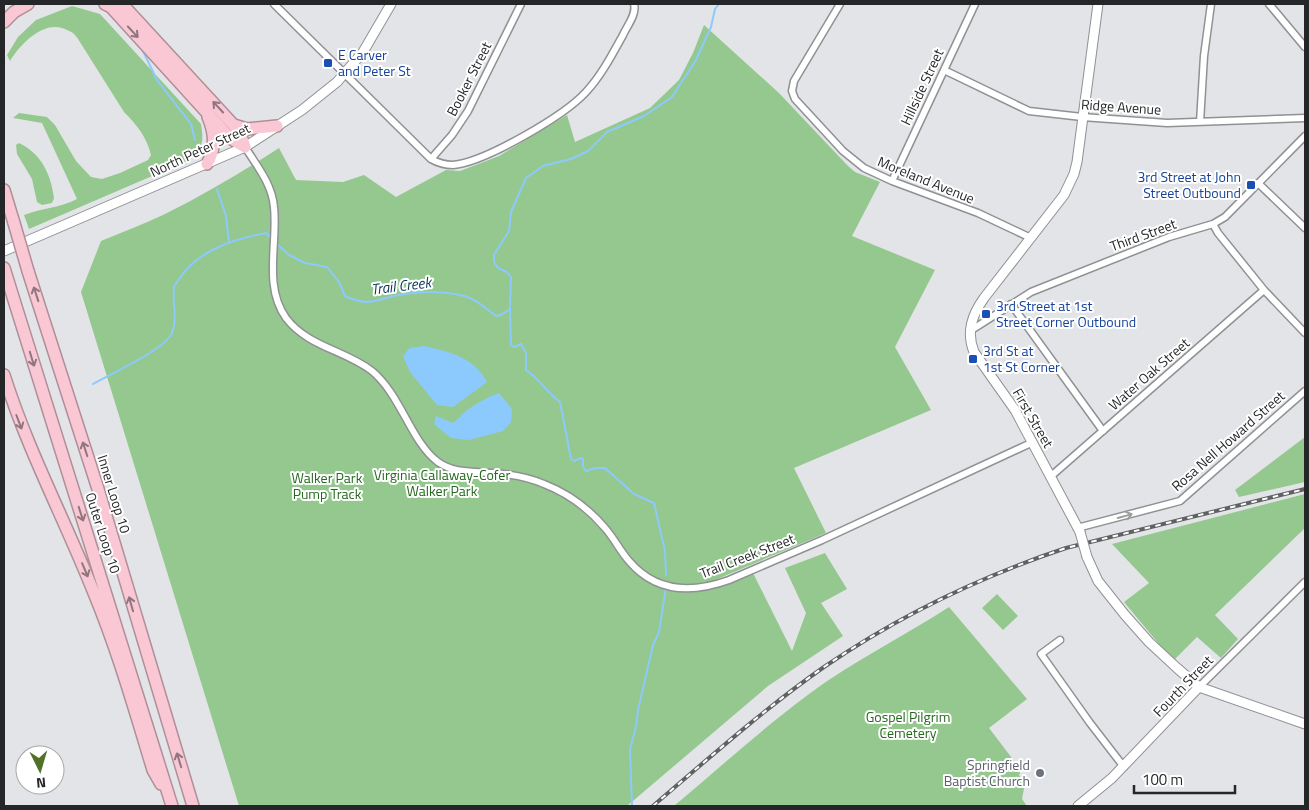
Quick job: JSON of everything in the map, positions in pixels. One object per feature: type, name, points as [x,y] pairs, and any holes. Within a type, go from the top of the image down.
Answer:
[{"type":"highway","points":[[4,22],[14,12],[28,4]]},
{"type":"highway","points":[[105,4],[111,8],[230,138],[246,147]]},
{"type":"highway","points":[[122,4],[234,125],[239,131],[246,147]]},
{"type":"highway","points":[[206,111],[212,126],[214,141],[212,156],[207,164]]},
{"type":"highway","points":[[234,125],[248,129],[278,126]]},
{"type":"highway","name":"Inner Loop 10","points":[[4,190],[98,489],[193,806]]},
{"type":"highway","name":"Outer Loop 10","points":[[6,274],[172,803]]},
{"type":"highway","points":[[4,376],[29,447],[95,595],[125,679],[153,770],[172,803]]},
{"type":"street","points":[[274,4],[431,160],[448,165],[472,160],[516,140],[568,108],[587,91],[598,76],[635,12],[635,5]]},
{"type":"street","name":"North Peter Street","points":[[4,251],[246,147],[319,97],[345,74],[371,40],[391,4]]},
{"type":"street","name":"Booker Street","points":[[431,160],[452,135],[468,111],[521,4]]},
{"type":"street","name":"Moreland Avenue","points":[[840,4],[794,81],[792,91],[795,99],[843,152],[864,168],[978,213],[1031,238]]},
{"type":"street","name":"Hillside Street","points":[[892,180],[975,4]]},
{"type":"street","points":[[970,331],[975,312],[984,298],[1058,205],[1069,187],[1077,162],[1098,4]]},
{"type":"street","points":[[1200,122],[1204,56],[1211,4]]},
{"type":"street","points":[[1280,4],[1271,6],[1305,47]]},
{"type":"street","name":"Ridge Avenue","points":[[944,70],[1029,111],[1082,118],[1167,123],[1305,118]]},
{"type":"street","name":"Third Street","points":[[970,331],[1031,292],[1168,237],[1213,224],[1225,217],[1305,136]]},
{"type":"street","name":"Trail Creek Street","points":[[246,147],[268,184],[273,199],[275,220],[274,284],[277,299],[286,317],[297,330],[308,338],[345,354],[372,371],[384,383],[425,448],[439,463],[448,468],[467,473],[520,476],[558,490],[589,511],[604,526],[636,569],[654,580],[672,587],[694,589],[729,580],[822,540],[1032,443]]},
{"type":"street","points":[[1258,183],[1305,228]]},
{"type":"street","points":[[1213,224],[1218,233],[1264,290],[1305,333]]},
{"type":"street","name":"Water Oak Street","points":[[1050,477],[1264,290]]},
{"type":"street","points":[[1011,304],[1103,431]]},
{"type":"street","name":"First Street","points":[[970,331],[974,352],[1014,410],[1079,530],[1087,557],[1098,581],[1149,642],[1199,687]]},
{"type":"street","name":"Rosa Nell Howard Street","points":[[1079,530],[1180,501],[1305,391]]},
{"type":"street","name":"Fourth Street","points":[[1078,806],[1124,767],[1199,687],[1305,582]]},
{"type":"street","points":[[1060,640],[1041,654],[1124,767]]},
{"type":"street","points":[[1199,687],[1305,724]]},
{"type":"green space","points":[[72,6],[100,14],[201,124],[202,141],[196,153],[187,161],[29,229],[24,215],[77,199],[42,123],[13,118],[19,113],[47,117],[55,125],[76,161],[91,177],[102,179],[120,173],[148,160],[151,155],[147,142],[140,131],[124,112],[72,32],[52,27],[43,30],[27,40],[10,61],[7,55],[18,37],[36,20]]},
{"type":"green space","name":"Virginia Callaway-Cofer Walker Park","points":[[704,25],[779,93],[848,166],[855,172],[880,182],[852,236],[935,270],[895,347],[931,410],[794,468],[826,533],[715,580],[717,588],[753,573],[792,651],[806,613],[785,568],[825,553],[847,589],[821,603],[843,636],[768,686],[627,806],[239,806],[81,292],[101,241],[165,214],[251,166],[279,148],[296,180],[343,182],[364,175],[396,197],[446,170],[460,171],[499,156],[567,115],[575,142],[650,108],[679,80],[693,53]]},
{"type":"green space","points":[[19,143],[34,153],[48,173],[53,189],[54,198],[52,203],[42,205],[37,202],[32,179],[17,154],[16,145]]},
{"type":"green space","points":[[1305,437],[1305,482],[1239,497],[1235,490]]},
{"type":"green space","points":[[1305,494],[1305,528],[1215,615],[1238,639],[1221,658],[1197,637],[1173,661],[1124,602],[1149,583],[1112,544]]},
{"type":"green space","points":[[997,594],[1018,616],[1003,630],[982,608]]},
{"type":"green space","name":"Gospel Pilgrim Cemetery","points":[[949,607],[1027,699],[989,728],[1021,770],[1019,775],[1025,783],[1022,799],[1027,806],[674,806],[757,735],[809,694],[843,671]]},
{"type":"water","points":[[424,346],[452,353],[468,361],[482,374],[487,382],[453,407],[437,405],[410,372],[403,356],[410,348]]},
{"type":"water","points":[[499,393],[512,409],[511,422],[503,431],[469,440],[451,438],[434,424],[436,416],[453,423],[471,407]]},
{"type":"waterway","name":"Trail Creek","points":[[666,575],[665,551],[654,503],[634,494],[605,468],[595,468],[586,471],[583,467],[583,459],[574,461],[571,459],[560,402],[526,370],[526,353],[521,344],[514,347],[511,345],[511,277],[507,272],[498,268],[494,262],[494,255],[509,231],[511,212],[526,178],[543,166],[571,159],[588,151],[607,132],[644,116],[672,97],[696,60],[711,27],[715,9],[719,4]]},
{"type":"waterway","points":[[142,49],[157,80],[191,124],[195,140]]},
{"type":"waterway","points":[[217,189],[226,216],[229,243]]},
{"type":"waterway","name":"Trail Creek","points":[[93,384],[149,354],[168,339],[175,322],[174,287],[188,268],[197,260],[230,242],[266,233],[273,240]]},
{"type":"waterway","name":"Trail Creek","points":[[276,243],[289,255],[305,263],[327,267],[339,282],[345,296],[355,300],[369,302],[396,295],[438,292],[470,298],[496,316],[510,309]]},
{"type":"waterway","points":[[632,806],[630,749],[653,645],[659,632],[666,587]]},
{"type":"railway","points":[[653,806],[758,717],[824,667],[881,631],[941,599],[1003,571],[1066,548],[1305,489]]},
{"type":"place","name":"E Carver and Peter St","points":[[328,63]]},
{"type":"place","name":"3rd Street at John Street Outbound","points":[[1251,185]]},
{"type":"place","name":"3rd Street at 1st Street Corner Outbound","points":[[986,314]]},
{"type":"place","name":"3rd St at 1st St Corner","points":[[973,359]]},
{"type":"place","name":"Springfield Baptist Church","points":[[1040,773]]},
{"type":"park label","name":"Walker Park Pump Track","points":[[327,486]]}]
